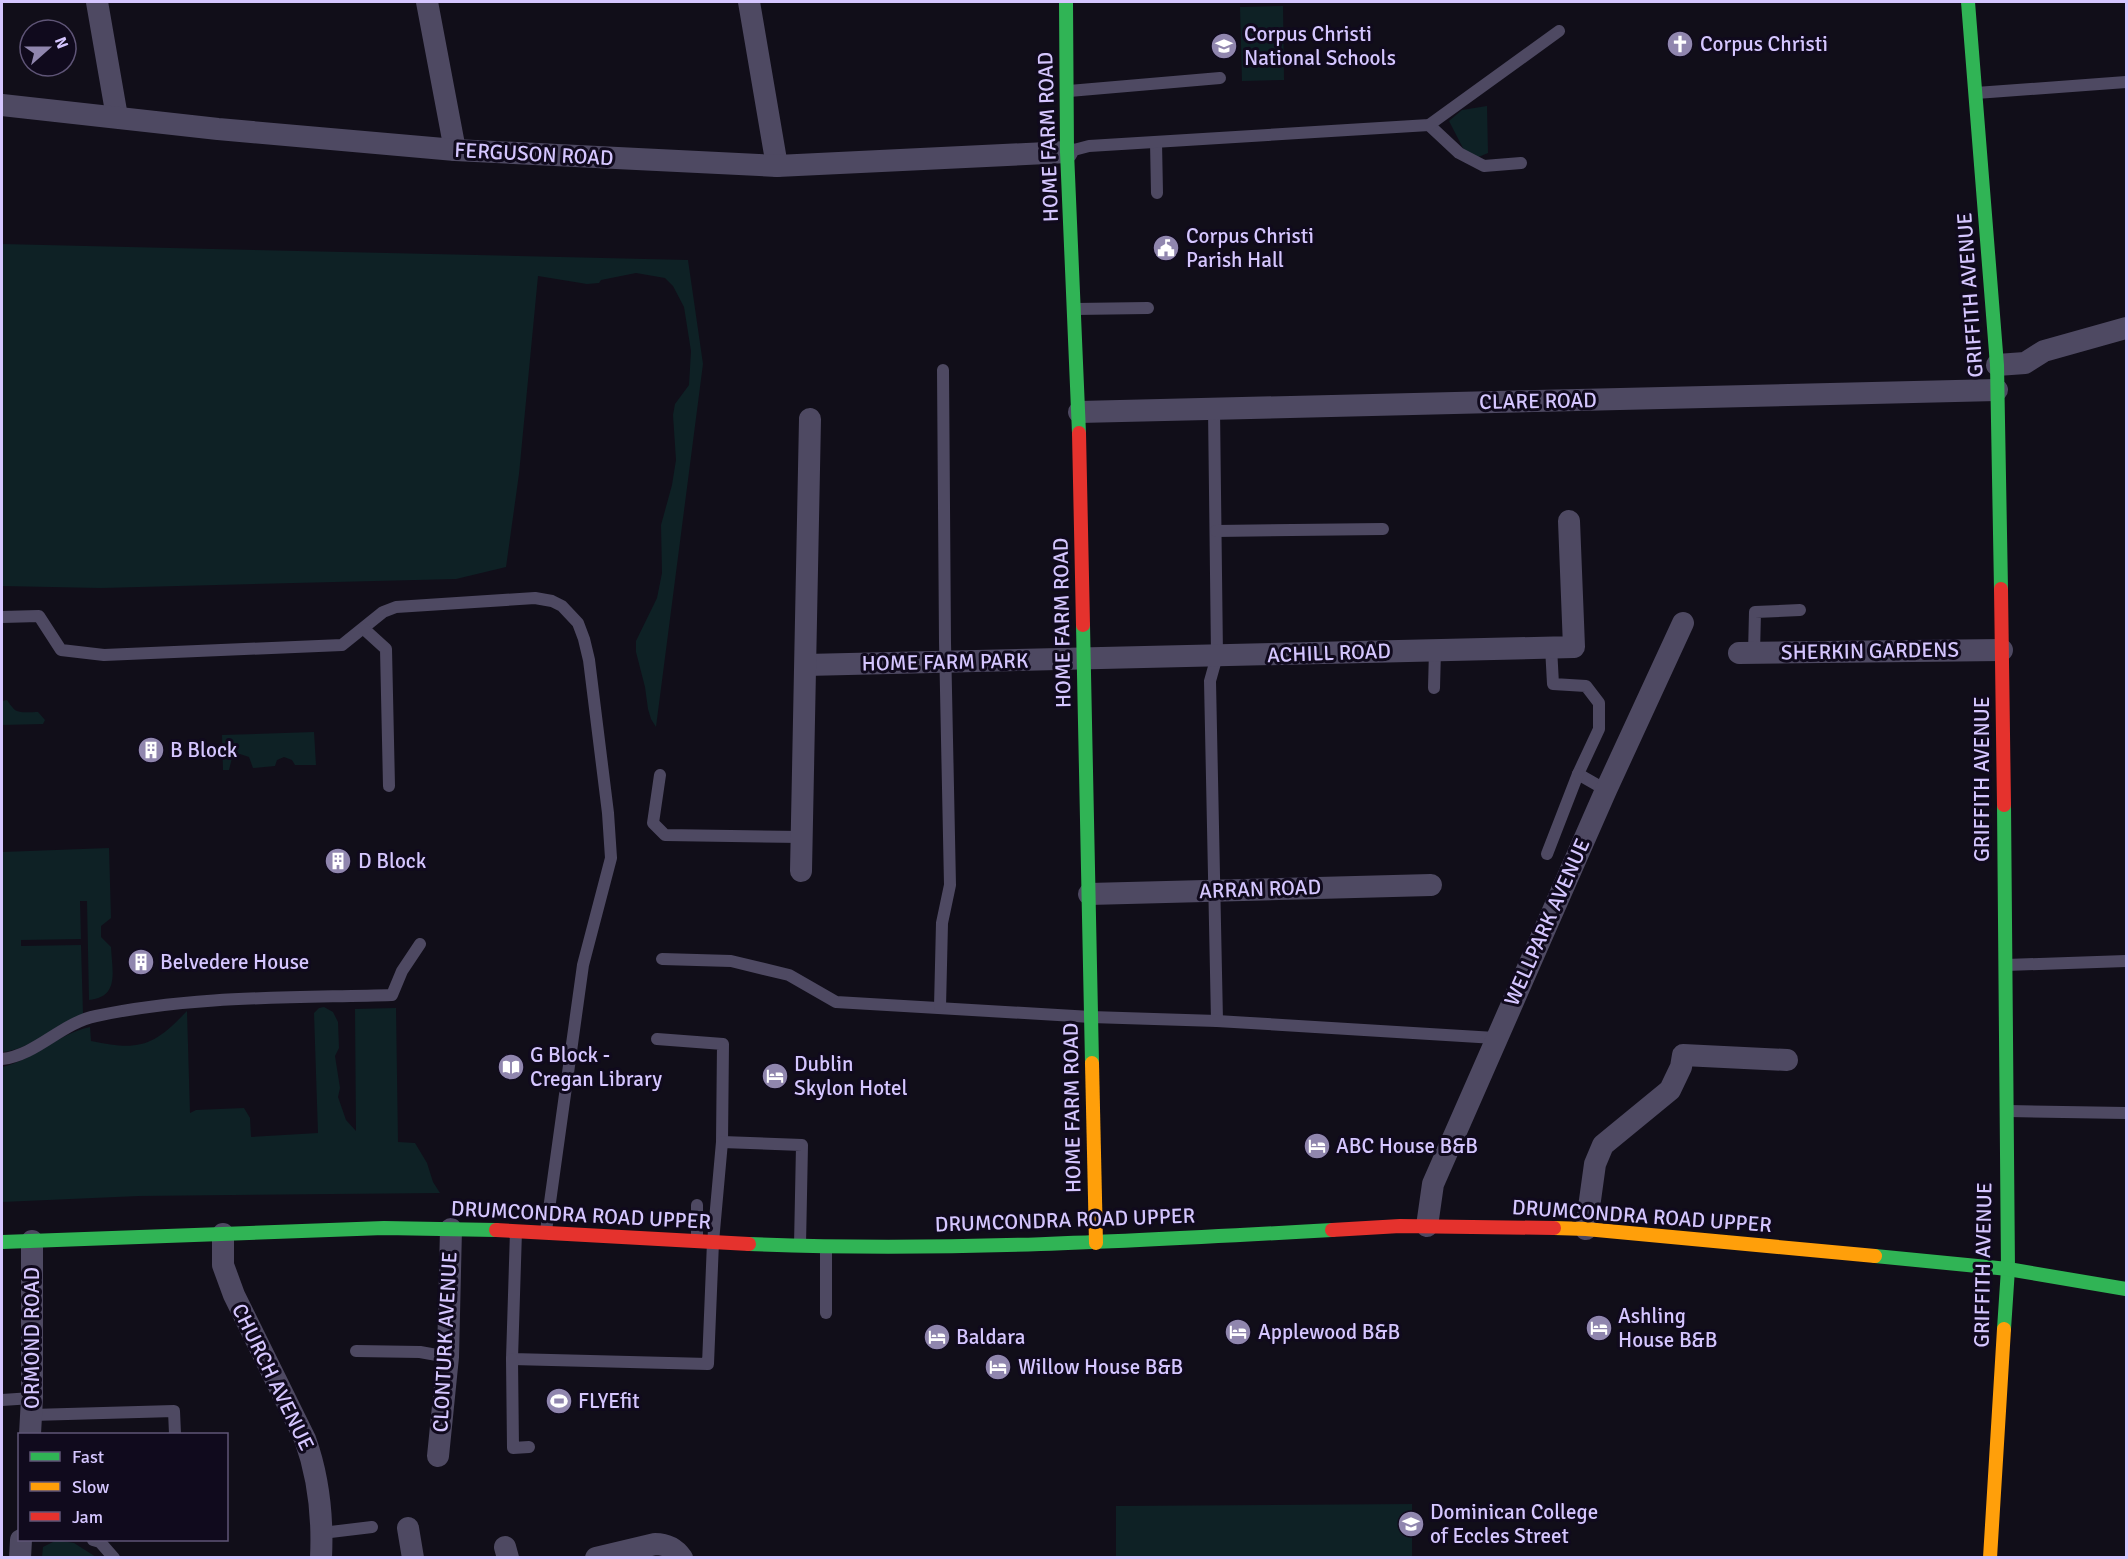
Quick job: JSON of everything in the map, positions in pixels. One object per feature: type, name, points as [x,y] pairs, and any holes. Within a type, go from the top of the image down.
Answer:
[{"type":"main road","name":"HOME FARM ROAD","points":[[1066,2],[1067,152],[1079,412],[1096,1243]]},
{"type":"main road","name":"GRIFFITH AVENUE","points":[[1968,2],[1996,365],[2002,650],[2008,1269],[1990,1557]]},
{"type":"main road","name":"DRUMCONDRA ROAD UPPER","points":[[2,1242],[369,1228],[516,1230],[696,1242],[800,1246],[1096,1243],[1400,1226],[1586,1229],[2008,1269],[2127,1289]]},
{"type":"street","points":[[97,2],[117,117]]},
{"type":"street","points":[[427,2],[455,150]]},
{"type":"street","points":[[749,2],[777,166]]},
{"type":"street","name":"FERGUSON ROAD","points":[[2,105],[218,129],[455,150],[777,166],[1067,152]]},
{"type":"street","points":[[1996,365],[2025,363],[2044,351],[2127,328]]},
{"type":"street","name":"CLARE ROAD","points":[[1079,412],[1997,390]]},
{"type":"street","points":[[801,871],[810,418]]},
{"type":"street","name":"ACHILL ROAD","points":[[1084,660],[1574,647],[1569,521]]},
{"type":"street","name":"WELLPARK AVENUE","points":[[1427,1226],[1433,1184],[1495,1038],[1683,623]]},
{"type":"street","name":"SHERKIN GARDENS","points":[[1747,653],[2002,650]]},
{"type":"street","name":"HOME FARM PARK","points":[[806,665],[1084,660]]},
{"type":"street","name":"ARRAN ROAD","points":[[1089,894],[1431,885]]},
{"type":"street","points":[[1586,1229],[1595,1164],[1603,1145],[1670,1090],[1681,1067],[1683,1056],[1786,1060]]},
{"type":"street","name":"CLONTURK AVENUE","points":[[438,1456],[448,1357],[451,1228]]},
{"type":"street","name":"CHURCH AVENUE","points":[[223,1234],[223,1265],[234,1295],[306,1439],[314,1464],[320,1498],[321,1557]]},
{"type":"street","name":"ORMOND ROAD","points":[[31,1416],[32,1241]]},
{"type":"street","points":[[408,1528],[413,1557]]},
{"type":"street","points":[[20,1557],[21,1541]]},
{"type":"street","points":[[596,1557],[655,1544],[671,1547],[681,1557]]},
{"type":"lane","points":[[1067,152],[1089,146],[1429,125],[1559,32]]},
{"type":"lane","points":[[1067,91],[1220,78]]},
{"type":"lane","points":[[1976,93],[2127,82]]},
{"type":"lane","points":[[1429,125],[1459,153],[1484,166],[1521,164]]},
{"type":"lane","points":[[1156,142],[1157,193]]},
{"type":"lane","points":[[1074,309],[1148,308]]},
{"type":"lane","points":[[940,1007],[942,923],[950,885],[945,662],[943,370]]},
{"type":"lane","points":[[1214,408],[1217,656],[1210,681],[1218,1021]]},
{"type":"lane","points":[[1216,531],[1383,529]]},
{"type":"lane","points":[[2,617],[39,616],[61,650],[104,655],[342,645],[383,612],[396,607],[535,598],[552,601],[571,613],[578,623],[589,660],[608,813],[611,858],[583,965],[545,1233]]},
{"type":"lane","points":[[1747,653],[1755,612],[1800,610]]},
{"type":"lane","points":[[364,629],[386,649],[388,786]]},
{"type":"lane","points":[[1547,854],[1578,774],[1599,729],[1599,703],[1586,686],[1553,684],[1551,647]]},
{"type":"lane","points":[[1434,688],[1435,650]]},
{"type":"lane","points":[[1578,774],[1606,790]]},
{"type":"lane","points":[[660,775],[653,823],[665,835],[802,837]]},
{"type":"lane","points":[[2,1059],[13,1058],[30,1051],[53,1035],[94,1016],[145,1007],[195,1000],[392,995],[402,971],[420,945]]},
{"type":"lane","points":[[662,959],[731,961],[789,975],[836,1002],[1091,1017],[1218,1021],[1460,1037],[1476,1035],[1495,1038]]},
{"type":"lane","points":[[2005,965],[2127,962]]},
{"type":"lane","points":[[512,1359],[708,1364],[713,1242],[722,1142],[723,1044],[657,1039]]},
{"type":"lane","points":[[2006,1112],[2127,1113]]},
{"type":"lane","points":[[722,1142],[801,1145],[800,1246]]},
{"type":"lane","points":[[696,1242],[697,1205]]},
{"type":"lane","points":[[516,1230],[512,1359],[513,1448],[529,1447]]},
{"type":"lane","points":[[826,1246],[826,1313]]},
{"type":"lane","points":[[356,1352],[420,1352],[448,1357]]},
{"type":"lane","points":[[2,1400],[31,1416],[174,1411],[175,1433]]},
{"type":"lane","points":[[322,1533],[372,1527]]},
{"type":"lane","points":[[98,1541],[114,1557]]},
{"type":"green space","points":[[1283,6],[1284,80],[1242,81],[1240,7]]},
{"type":"green space","points":[[1487,106],[1488,153],[1476,158],[1464,150],[1449,121],[1462,110]]},
{"type":"green space","points":[[2,244],[688,260],[703,364],[656,727],[648,709],[636,652],[636,641],[657,598],[662,573],[661,525],[676,460],[673,415],[675,404],[689,385],[691,351],[684,307],[673,286],[665,278],[636,273],[587,284],[538,276],[519,474],[506,567],[456,579],[101,588],[2,586]]},
{"type":"green space","points":[[7,700],[15,710],[38,712],[45,720],[43,724],[2,725],[2,701]]},
{"type":"green space","points":[[314,732],[316,765],[295,765],[292,760],[284,757],[277,760],[275,766],[253,768],[249,757],[240,754],[232,758],[229,770],[223,770],[222,735]]},
{"type":"green space","points":[[109,848],[111,918],[101,926],[101,937],[111,947],[113,974],[110,988],[99,998],[89,1000],[87,901],[80,901],[81,939],[21,940],[21,946],[81,945],[83,1014],[23,1047],[2,1052],[2,852]]},
{"type":"green space","points":[[324,1007],[333,1012],[338,1022],[339,1048],[335,1056],[340,1088],[338,1097],[346,1120],[356,1131],[355,1009],[396,1008],[398,1142],[415,1143],[440,1193],[139,1196],[2,1202],[2,1067],[25,1059],[78,1030],[90,1027],[91,1041],[121,1046],[144,1043],[164,1032],[187,1011],[190,1113],[196,1110],[244,1108],[250,1118],[251,1137],[318,1133],[314,1013]]},
{"type":"green space","points":[[1412,1504],[1412,1557],[1116,1557],[1116,1506]]},
{"type":"green space","points":[[55,1541],[74,1543],[96,1557],[42,1557],[43,1547]]},
{"type":"traffic: fast","points":[[1066,2],[1067,152],[1079,433]]},
{"type":"traffic: fast","points":[[1968,2],[1997,365],[2001,589]]},
{"type":"traffic: fast","points":[[1083,625],[1092,1063]]},
{"type":"traffic: fast","points":[[2004,805],[2008,1269],[2004,1329]]},
{"type":"traffic: fast","points":[[2,1242],[384,1228],[496,1230]]},
{"type":"traffic: fast","points":[[749,1244],[968,1246],[1332,1230]]},
{"type":"traffic: fast","points":[[1875,1256],[2008,1269],[2126,1289]]},
{"type":"traffic: slow","points":[[1092,1063],[1096,1243]]},
{"type":"traffic: slow","points":[[1554,1228],[1875,1256]]},
{"type":"traffic: slow","points":[[1990,1558],[2004,1329]]},
{"type":"traffic: jam","points":[[1079,433],[1083,625]]},
{"type":"traffic: jam","points":[[2001,589],[2004,805]]},
{"type":"traffic: jam","points":[[1332,1230],[1400,1226],[1554,1228]]},
{"type":"traffic: jam","points":[[496,1230],[749,1244]]},
{"type":"place","name":"Corpus Christi","points":[[1680,44]]},
{"type":"place","name":"Corpus Christi National Schools","points":[[1224,46]]},
{"type":"place","name":"Corpus Christi Parish Hall","points":[[1166,248]]},
{"type":"place","name":"B Block","points":[[151,750]]},
{"type":"place","name":"D Block","points":[[338,861]]},
{"type":"place","name":"Belvedere House","points":[[141,962]]},
{"type":"place","name":"G Block - Cregan Library","points":[[511,1067]]},
{"type":"place","name":"Dublin Skylon Hotel","points":[[775,1076]]},
{"type":"place","name":"ABC House B&B","points":[[1317,1146]]},
{"type":"place","name":"Ashling House B&B","points":[[1599,1328]]},
{"type":"place","name":"Applewood B&B","points":[[1238,1332]]},
{"type":"place","name":"Baldara","points":[[937,1337]]},
{"type":"place","name":"Willow House B&B","points":[[998,1367]]},
{"type":"place","name":"FLYEfit","points":[[559,1401]]},
{"type":"place","name":"Dominican College of Eccles Street","points":[[1411,1524]]}]
